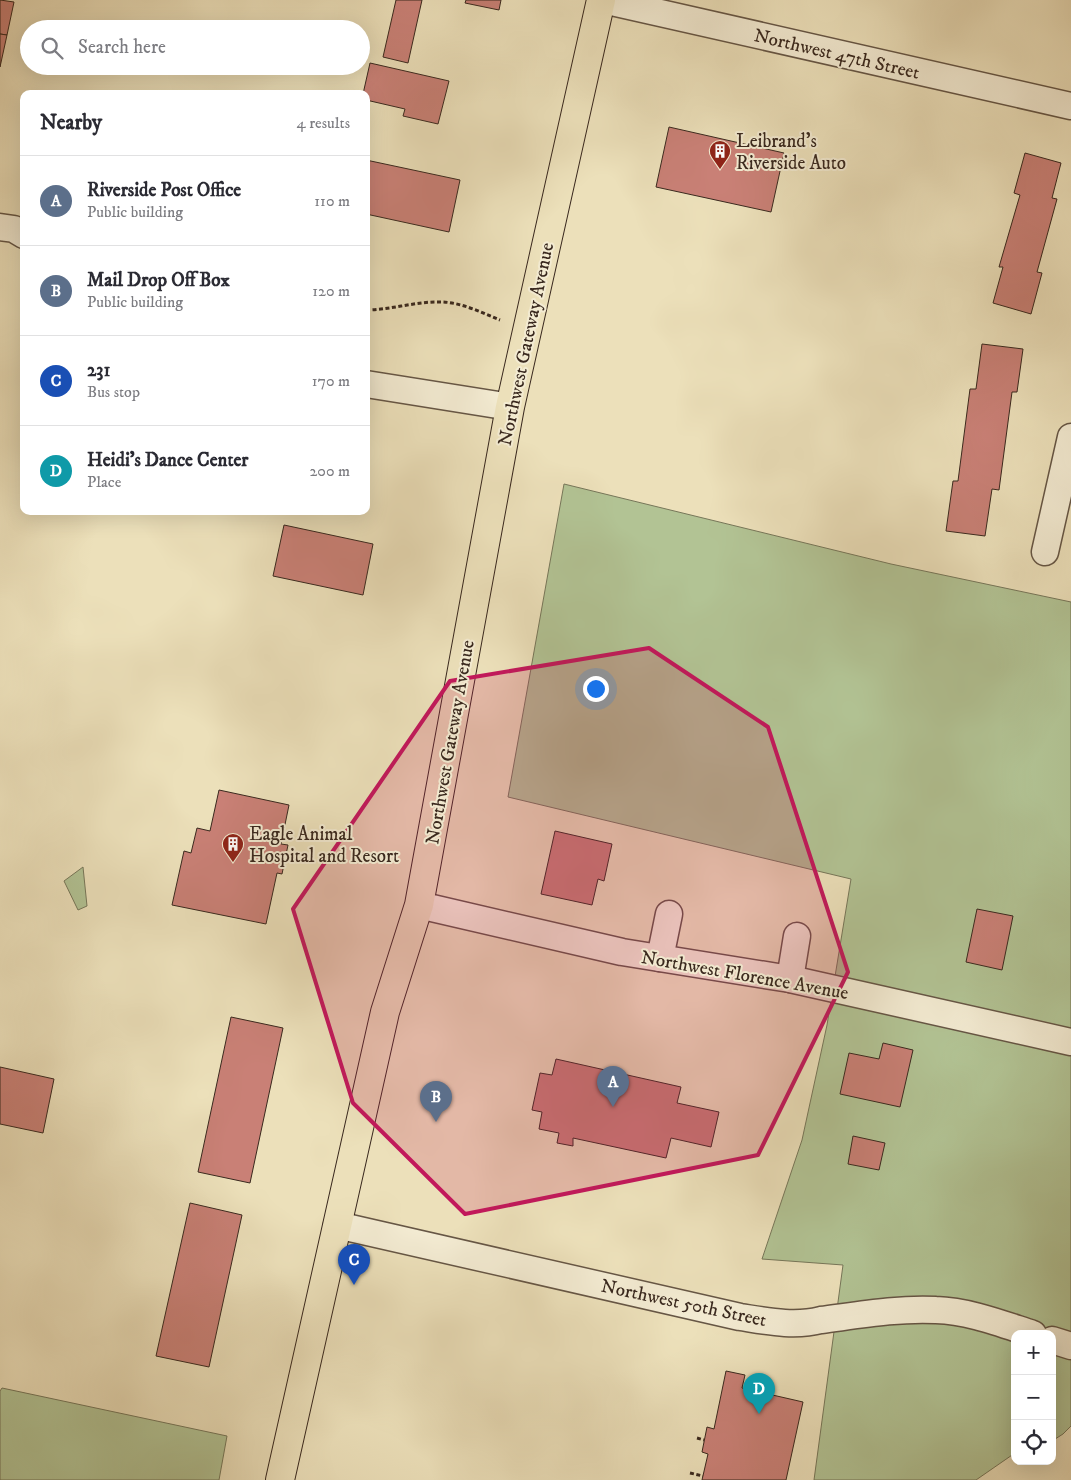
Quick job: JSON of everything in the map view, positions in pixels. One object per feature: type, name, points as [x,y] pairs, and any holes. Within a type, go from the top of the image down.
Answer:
[{"type":"main road","name":"Northwest Gateway Avenue","points":[[280,1480],[385,1012],[420,905],[510,407],[602,0]]},
{"type":"street","name":"Northwest 47th Street","points":[[602,0],[1071,106]]},
{"type":"street","points":[[0,227],[14,229],[20,233]]},
{"type":"street","points":[[370,385],[510,407]]},
{"type":"street","points":[[1045,552],[1071,436]]},
{"type":"street","name":"Northwest Florence Avenue","points":[[420,905],[622,952],[790,979],[1071,1042]]},
{"type":"street","points":[[660,958],[669,914]]},
{"type":"street","points":[[790,979],[798,936]]},
{"type":"street","name":"Northwest 50th Street","points":[[337,1225],[740,1317],[777,1322],[809,1323],[897,1310],[937,1310],[967,1314],[1020,1330]]},
{"type":"street","points":[[1056,1341],[1071,1346]]},
{"type":"path","points":[[370,310],[437,302],[461,304],[500,320]]},
{"type":"path","points":[[697,1438],[704,1440]]},
{"type":"path","points":[[690,1473],[703,1476]]},
{"type":"highlighted area","points":[[649,648],[768,727],[848,972],[758,1155],[465,1214],[353,1103],[293,909],[450,681]]},
{"type":"green space","points":[[564,484],[891,564],[1071,602],[1071,1426],[1063,1434],[1056,1438],[1056,1330],[1011,1330],[1011,1456],[976,1480],[814,1480],[843,1265],[762,1259],[802,1140],[827,1025],[851,879],[508,797]]},
{"type":"green space","points":[[83,867],[87,906],[78,910],[64,881]]},
{"type":"green space","points":[[2,1388],[227,1436],[219,1480],[0,1480],[0,1391]]},
{"type":"building","points":[[0,0],[14,2],[7,35],[0,34]]},
{"type":"building","points":[[396,0],[422,0],[408,63],[383,57]]},
{"type":"building","points":[[466,0],[501,0],[499,10],[465,3]]},
{"type":"building","points":[[0,34],[7,35],[0,67]]},
{"type":"building","points":[[370,63],[449,81],[438,124],[403,116],[405,109],[370,101],[370,90],[364,90],[367,75],[370,75]]},
{"type":"building","name":"Leibrand's Riverside Auto","points":[[669,127],[784,153],[771,212],[656,187]]},
{"type":"building","points":[[1025,153],[1061,163],[1052,198],[1057,199],[1037,272],[1042,273],[1031,314],[993,303],[1003,267],[999,267],[1020,195],[1014,193]]},
{"type":"building","points":[[370,161],[460,180],[449,232],[370,215]]},
{"type":"building","points":[[982,344],[1023,349],[1017,392],[1012,392],[999,490],[992,489],[985,536],[946,531],[953,481],[958,481],[970,389],[976,389]]},
{"type":"building","points":[[284,525],[373,544],[363,595],[273,576]]},
{"type":"building","name":"Eagle Animal Hospital and Resort","points":[[219,790],[289,805],[281,844],[288,845],[282,874],[277,873],[266,924],[172,905],[184,851],[191,853],[197,828],[210,831]]},
{"type":"building","points":[[555,831],[612,844],[604,881],[598,879],[592,905],[541,894]]},
{"type":"building","points":[[977,909],[1013,916],[1002,970],[966,962]]},
{"type":"building","points":[[231,1017],[283,1028],[250,1183],[198,1172]]},
{"type":"building","points":[[883,1043],[913,1050],[900,1107],[840,1094],[849,1053],[879,1059]]},
{"type":"building","points":[[556,1059],[681,1087],[677,1103],[719,1112],[711,1147],[671,1138],[666,1158],[573,1138],[573,1146],[557,1143],[559,1133],[539,1129],[542,1112],[532,1110],[540,1073],[552,1075]]},
{"type":"building","points":[[0,1067],[54,1079],[43,1133],[0,1124]]},
{"type":"building","points":[[853,1136],[885,1143],[879,1170],[848,1164]]},
{"type":"building","points":[[190,1203],[242,1215],[209,1367],[156,1356]]},
{"type":"building","points":[[726,1371],[745,1375],[742,1388],[803,1402],[786,1480],[702,1480],[708,1454],[702,1452],[707,1427],[714,1429]]},
{"type":"place","name":"Leibrand's Riverside Auto","points":[[720,170]]},
{"type":"place","name":"Eagle Animal Hospital and Resort","points":[[233,863]]},
{"type":"place","name":"Riverside Post Office","points":[[613,1107]]},
{"type":"place","name":"Mail Drop Off Box","points":[[436,1122]]},
{"type":"place","name":"231","points":[[354,1285]]},
{"type":"place","name":"Heidi's Dance Center","points":[[759,1414]]}]
